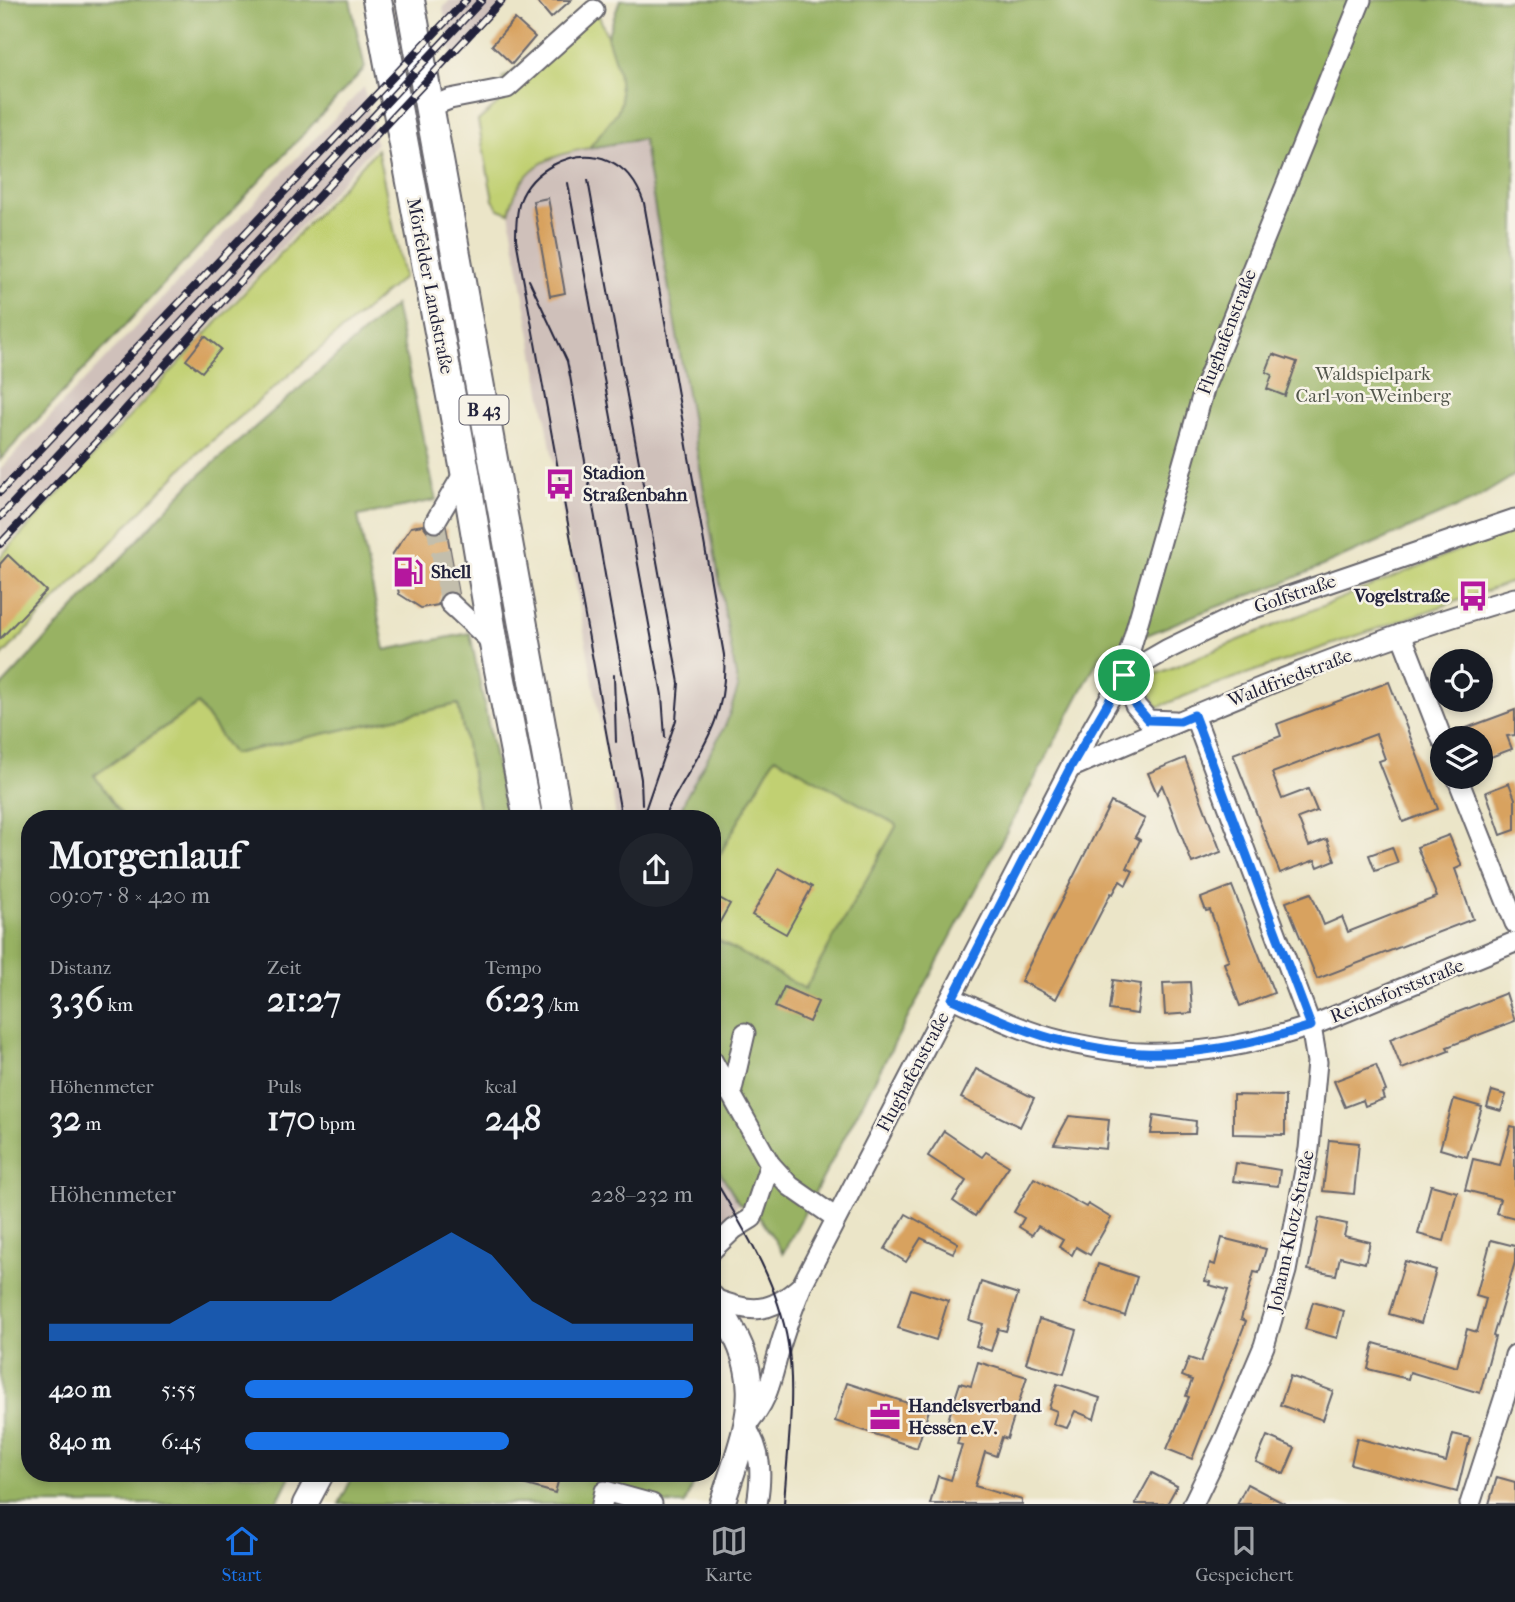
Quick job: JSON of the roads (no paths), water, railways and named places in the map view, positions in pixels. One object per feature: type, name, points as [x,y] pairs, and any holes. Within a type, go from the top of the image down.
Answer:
[{"type":"highway","name":"Mörfelder Landstraße","points":[[377,0],[526,810]]},
{"type":"highway","name":"Mörfelder Landstraße","points":[[410,0],[556,810]]},
{"type":"main road","points":[[721,1312],[734,1332],[749,1369],[751,1391],[745,1426],[722,1504]]},
{"type":"main road","points":[[305,1504],[317,1482]]},
{"type":"street","name":"Flughafenstraße","points":[[745,1426],[767,1397],[780,1347],[802,1285],[1070,768],[1124,675],[1205,386],[1361,0]]},
{"type":"street","points":[[430,107],[450,99],[507,89],[594,10]]},
{"type":"street","points":[[435,522],[465,471]]},
{"type":"street","name":"Golfstraße","points":[[1124,675],[1168,649],[1248,610],[1515,519]]},
{"type":"street","name":"Waldfriedstraße","points":[[1070,768],[1187,718],[1401,634],[1515,598]]},
{"type":"street","points":[[450,603],[494,644]]},
{"type":"street","points":[[1401,634],[1437,726]]},
{"type":"street","points":[[1124,675],[1135,705],[1148,720],[1187,718],[1311,1026]]},
{"type":"street","points":[[1462,789],[1515,923]]},
{"type":"street","name":"Reichsforststraße","points":[[952,999],[1001,1020],[1061,1040],[1141,1053],[1211,1049],[1282,1036],[1311,1026],[1515,942]]},
{"type":"street","name":"Johann-Klotz-Straße","points":[[1193,1504],[1226,1436],[1264,1346],[1286,1271],[1309,1149],[1317,1062],[1311,1026]]},
{"type":"street","points":[[731,1094],[745,1033]]},
{"type":"street","points":[[721,1076],[770,1164],[790,1186],[836,1218]]},
{"type":"street","points":[[721,1241],[733,1228],[752,1218],[770,1164]]},
{"type":"street","name":"Flughafenstraße","points":[[721,1301],[746,1309],[762,1309],[782,1302],[802,1285]]},
{"type":"street","points":[[1470,1504],[1510,1400],[1515,1355]]},
{"type":"street","points":[[745,1426],[757,1446],[760,1462],[757,1504]]},
{"type":"street","points":[[602,1504],[606,1491],[652,1504]]},
{"type":"tunnel","points":[[435,522],[450,603]]},
{"type":"tram line","points":[[620,810],[516,239],[519,206],[529,185],[553,165],[582,156],[608,160],[620,167],[630,176],[644,203],[724,655],[721,703],[714,723],[668,810]]},
{"type":"tram line","points":[[588,180],[679,683],[676,720],[645,810]]},
{"type":"tram line","points":[[568,183],[662,695],[665,737]]},
{"type":"tram line","points":[[529,280],[567,361],[641,779],[642,804]]},
{"type":"tram line","points":[[614,675],[616,742]]},
{"type":"tram line","points":[[721,1190],[768,1278],[788,1344],[791,1384],[784,1504]]},
{"type":"railway","points":[[0,492],[466,0]]},
{"type":"railway","points":[[0,517],[482,0]]},
{"type":"railway","points":[[0,544],[98,440],[260,259],[502,0]]},
{"type":"place","name":"Stadion Straßenbahn","points":[[560,484]]},
{"type":"place","name":"Shell","points":[[408,572]]},
{"type":"place","name":"Vogelstraße","points":[[1473,596]]},
{"type":"place","name":"Handelsverband Hessen e.V.","points":[[885,1417]]},
{"type":"park label","name":"Waldspielpark Carl-von-Weinberg","points":[[1373,385]]}]
